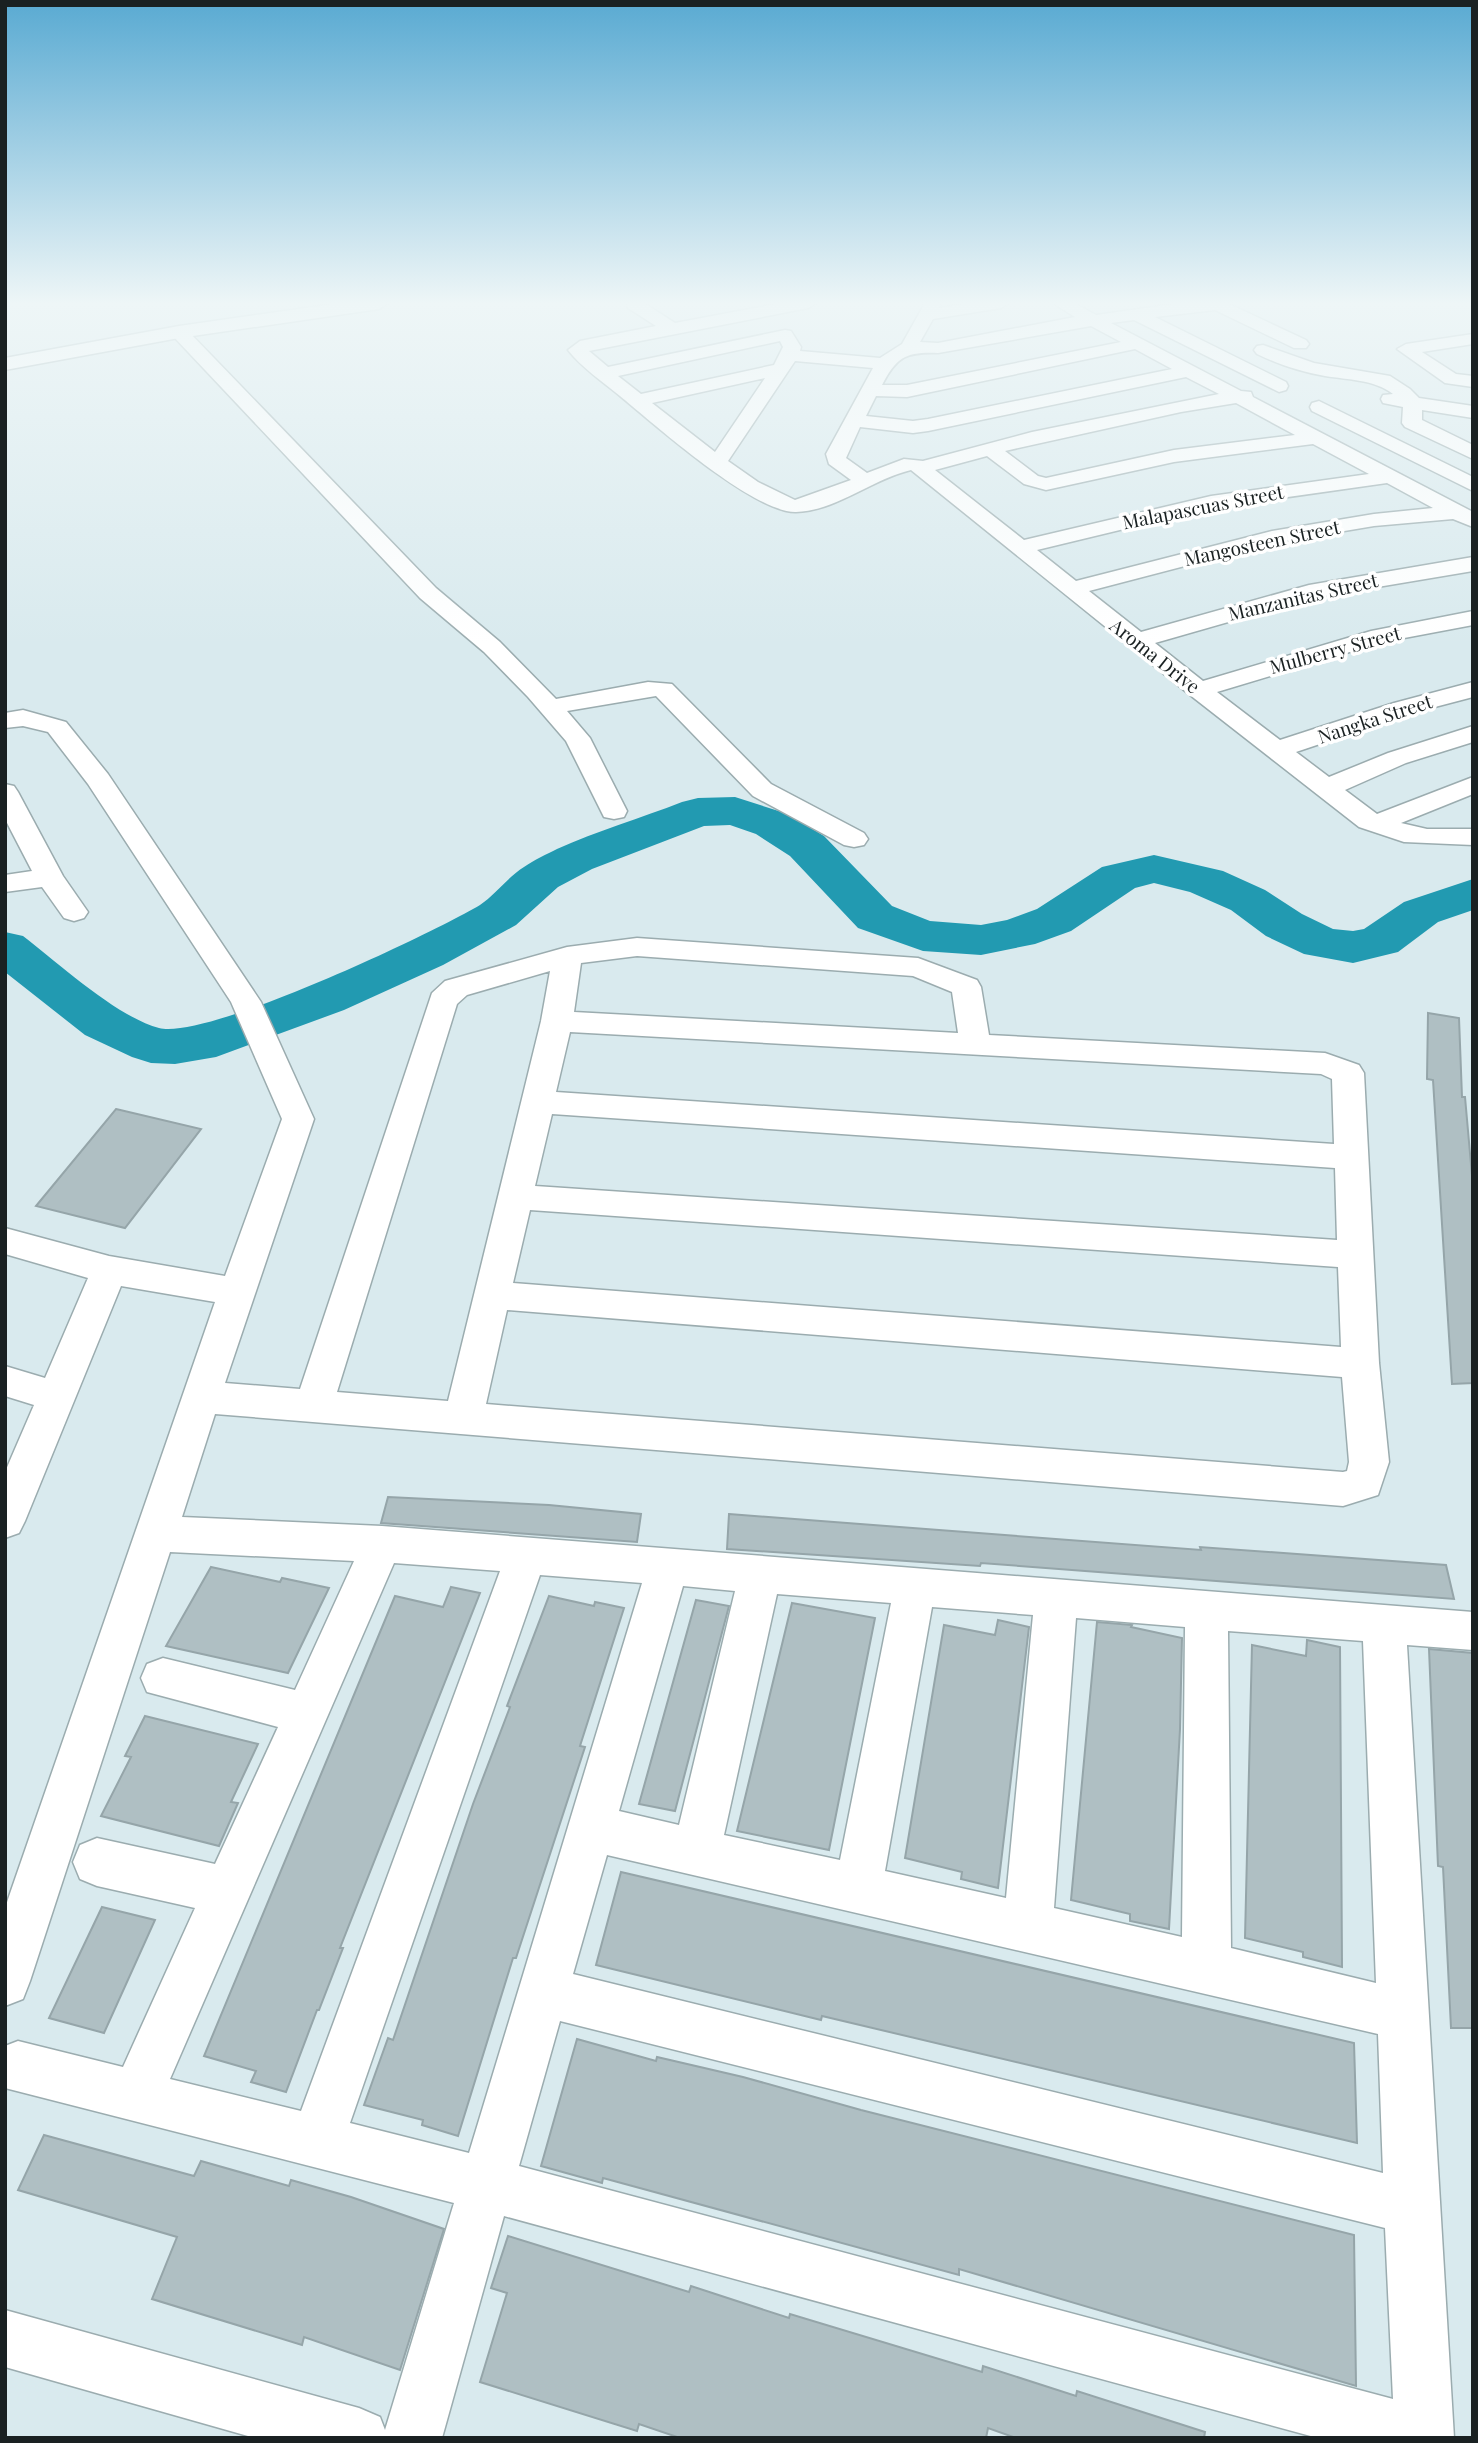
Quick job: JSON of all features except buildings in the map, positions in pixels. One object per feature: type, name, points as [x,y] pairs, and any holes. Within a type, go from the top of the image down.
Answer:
[{"type":"street","points":[[260,417],[428,593],[492,648],[551,708],[577,738],[614,811]]},
{"type":"street","points":[[660,417],[717,463],[787,506],[804,504],[904,465],[922,470],[1169,417]]},
{"type":"street","points":[[717,463],[748,417]]},
{"type":"street","points":[[857,417],[834,458],[864,481]]},
{"type":"street","points":[[855,421],[913,427],[966,417]]},
{"type":"street","points":[[1274,417],[1464,517]]},
{"type":"street","points":[[1351,417],[1473,485]]},
{"type":"street","points":[[1412,417],[1412,423],[1473,453]]},
{"type":"street","points":[[997,454],[1031,480],[1046,484],[1174,456],[1315,438]]},
{"type":"street","name":"Aroma Drive","points":[[922,470],[1199,690],[1375,824],[1404,834],[1473,837]]},
{"type":"street","name":"Malapascuas Street","points":[[1020,548],[1211,502],[1389,477]]},
{"type":"street","name":"Mangosteen Street","points":[[1072,589],[1272,537],[1374,520],[1464,517]]},
{"type":"street","name":"Manzanitas Street","points":[[1137,641],[1309,592],[1473,564]]},
{"type":"street","name":"Mulberry Street","points":[[1199,690],[1379,636],[1473,618]]},
{"type":"street","points":[[551,708],[648,689],[663,690],[762,790],[854,839]]},
{"type":"street","name":"Nangka Street","points":[[1277,750],[1403,708],[1473,689]]},
{"type":"street","points":[[5,721],[23,718],[57,727],[99,780],[246,1002],[298,1119],[5,1981]]},
{"type":"street","points":[[1326,788],[1397,758],[1473,734]]},
{"type":"street","points":[[1375,824],[1473,785]]},
{"type":"street","points":[[5,792],[49,877],[74,912]]},
{"type":"street","points":[[5,884],[49,877]]},
{"type":"street","points":[[314,1405],[443,1000],[456,988],[567,956],[637,947],[918,967],[967,987],[975,1044]]},
{"type":"street","points":[[464,1416],[557,1021],[567,956]]},
{"type":"street","points":[[202,1397],[464,1416],[1343,1489],[1364,1483],[1369,1462],[1360,1363],[1348,1073],[1325,1063],[557,1021]]},
{"type":"street","points":[[538,1102],[1352,1157]]},
{"type":"street","points":[[516,1197],[1356,1255]]},
{"type":"street","points":[[5,1241],[109,1270],[237,1292]]},
{"type":"street","points":[[5,1521],[109,1270]]},
{"type":"street","points":[[493,1295],[1360,1363]]},
{"type":"street","points":[[5,1381],[58,1397]]},
{"type":"street","points":[[155,1534],[382,1544],[667,1569],[1207,1608],[1473,1631]]},
{"type":"street","points":[[136,2097],[382,1544]]},
{"type":"street","points":[[317,2141],[526,1556]]},
{"type":"street","points":[[412,2438],[667,1569]]},
{"type":"street","points":[[696,1852],[760,1576]]},
{"type":"street","points":[[858,1889],[915,1587]]},
{"type":"street","points":[[1028,1927],[1056,1597]]},
{"type":"street","points":[[1206,1967],[1207,1608]]},
{"type":"street","points":[[18,2067],[486,2184],[1424,2437],[1410,2207],[1404,2015],[1384,1623]]},
{"type":"street","points":[[163,1678],[307,1714]]},
{"type":"street","points":[[591,1828],[1206,1967],[1404,2015]]},
{"type":"street","points":[[97,1862],[228,1891]]},
{"type":"street","points":[[543,1992],[1410,2207]]},
{"type":"street","points":[[5,2338],[359,2438]]},
{"type":"waterway","points":[[5,947],[104,1023],[151,1045],[175,1046],[216,1039],[326,998],[425,954],[499,914],[541,877],[575,859],[698,812],[735,811],[772,824],[807,846],[875,917],[923,936],[981,940],[1017,933],[1054,920],[1119,877],[1154,869],[1206,881],[1248,900],[1284,925],[1322,943],[1353,947],[1380,941],[1421,912],[1473,893]]}]
